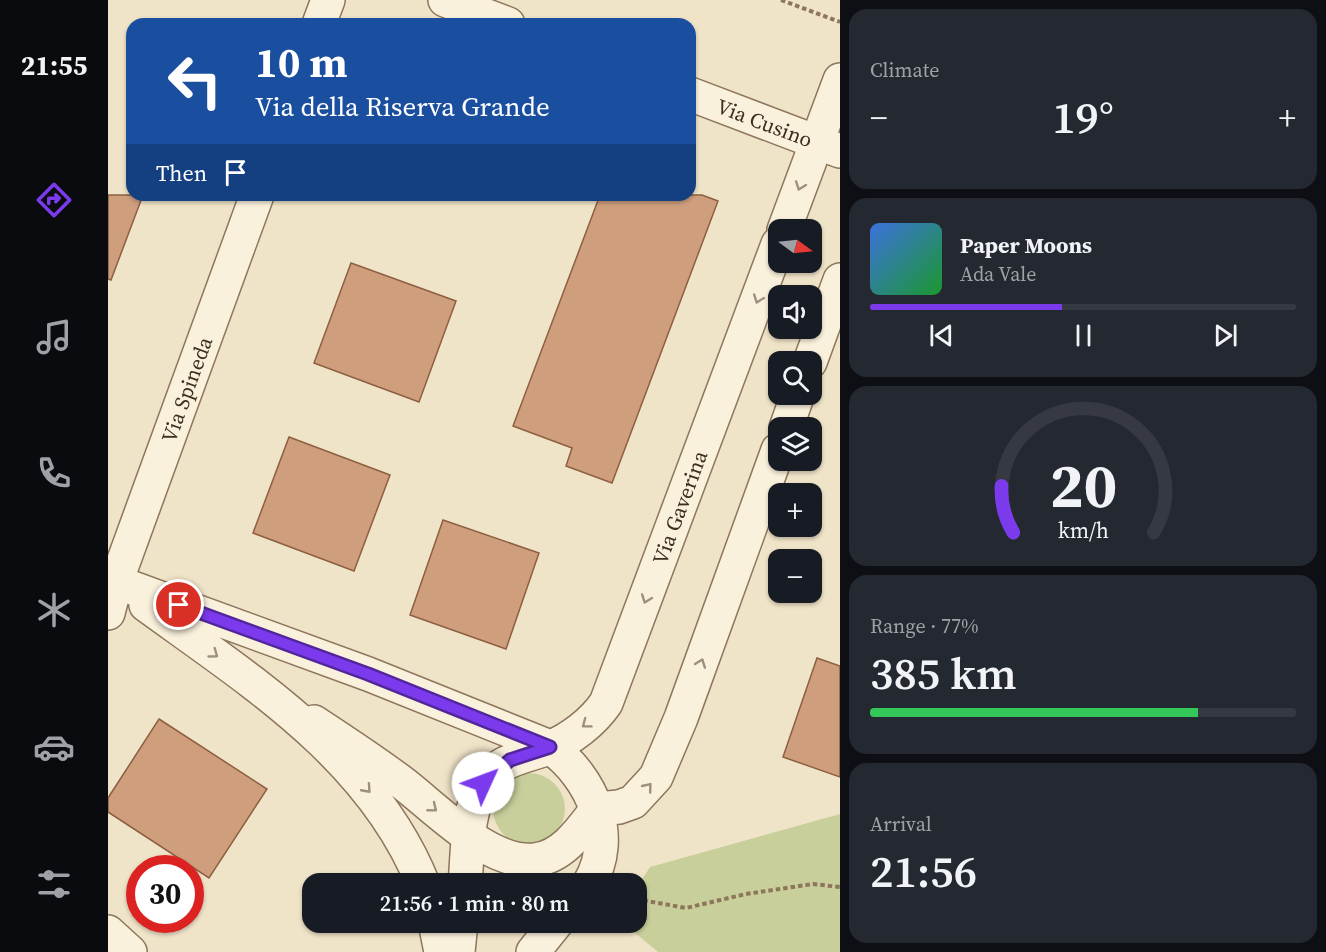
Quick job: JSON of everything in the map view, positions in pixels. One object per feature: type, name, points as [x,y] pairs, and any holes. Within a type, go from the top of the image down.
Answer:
[{"type":"street","points":[[321,18],[328,0]]},
{"type":"street","points":[[446,0],[492,18]]},
{"type":"street","points":[[790,219],[828,146],[840,80]]},
{"type":"street","name":"Via Cusino","points":[[696,96],[828,146]]},
{"type":"street","name":"Via Spineda","points":[[111,592],[255,201]]},
{"type":"street","name":"Via Gaverina","points":[[550,747],[592,721],[612,691],[768,271]]},
{"type":"street","points":[[814,351],[840,280]]},
{"type":"street","points":[[111,592],[338,738],[391,775],[469,837],[512,858],[536,860],[565,847],[597,809],[619,807],[633,801],[656,777],[681,718],[770,471]]},
{"type":"street","points":[[111,592],[368,674],[550,747],[574,767],[597,809],[603,842],[595,873]]},
{"type":"street","points":[[281,703],[376,799],[402,836],[418,873]]},
{"type":"street","points":[[466,873],[474,805],[483,783],[510,760],[550,747]]},
{"type":"street","points":[[108,932],[130,952]]},
{"type":"street","points":[[437,933],[441,952]]},
{"type":"street","points":[[458,952],[460,933]]},
{"type":"street","points":[[533,952],[548,933]]},
{"type":"path","points":[[781,0],[840,22]]},
{"type":"path","points":[[647,901],[686,908],[746,894],[813,884],[840,887]]},
{"type":"green space","points":[[529,773],[549,779],[559,789],[565,809],[559,829],[549,839],[529,845],[509,839],[499,829],[493,809],[499,789],[509,779]]},
{"type":"green space","points":[[840,814],[840,952],[658,952],[635,933],[647,933],[646,873],[650,867]]},
{"type":"building","points":[[108,195],[126,195],[126,201],[141,201],[111,280],[108,279]]},
{"type":"building","points":[[696,195],[702,195],[718,201],[612,483],[566,466],[572,448],[513,426],[598,201],[696,201]]},
{"type":"building","points":[[351,263],[456,301],[419,402],[314,363]]},
{"type":"building","points":[[289,437],[390,475],[354,571],[253,533]]},
{"type":"building","points":[[443,520],[539,553],[506,649],[410,615]]},
{"type":"building","points":[[817,658],[840,666],[840,777],[783,757]]},
{"type":"building","points":[[159,719],[267,789],[209,878],[204,875],[204,855],[174,855],[108,812],[108,798]]},
{"type":"route","points":[[179,605],[368,674],[481,722],[550,747],[510,760],[483,783]]}]
